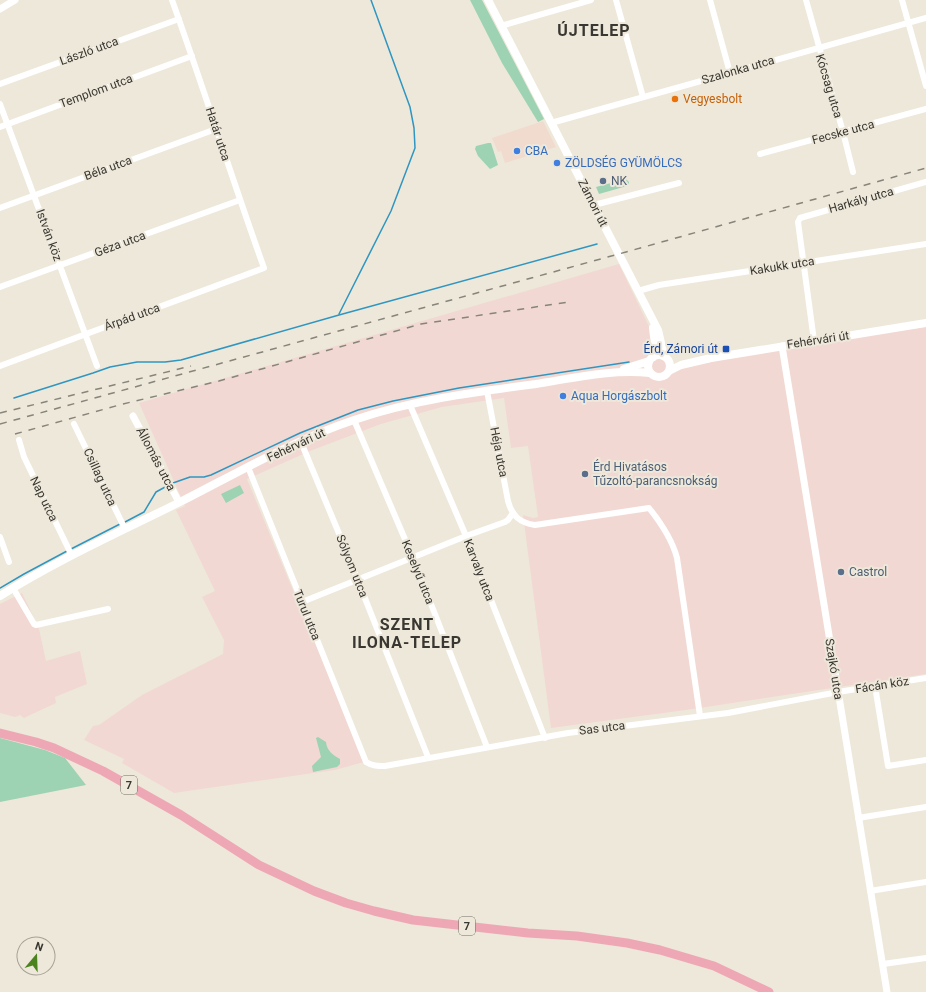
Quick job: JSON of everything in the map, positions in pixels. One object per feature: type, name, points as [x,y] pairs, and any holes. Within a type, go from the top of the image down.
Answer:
[{"type":"main road","name":"Zámori út","points":[[488,0],[658,330],[666,358]]},
{"type":"main road","name":"Zámori út","points":[[651,359],[655,346],[653,322]]},
{"type":"main road","name":"Fehérvári út","points":[[669,371],[681,365],[711,358],[926,323]]},
{"type":"main road","points":[[658,355],[666,358],[670,365],[669,371],[664,376],[660,377],[650,373],[648,367],[651,359],[658,355]]},
{"type":"main road","name":"Fehérvári út","points":[[666,358],[680,360],[711,358]]},
{"type":"main road","name":"Fehérvári út","points":[[618,372],[651,359]]},
{"type":"main road","name":"Fehérvári út","points":[[0,596],[72,556],[248,467],[301,442],[354,420],[410,405],[487,390],[618,372],[650,373]]},
{"type":"main road","name":"7","points":[[0,733],[36,742],[77,758],[181,815],[259,865],[314,891],[346,903],[413,920],[577,936],[627,943],[660,950],[714,966],[769,992]]},
{"type":"street","points":[[0,9],[16,0]]},
{"type":"street","name":"Határ utca","points":[[172,0],[264,268]]},
{"type":"street","points":[[501,26],[590,0]]},
{"type":"street","points":[[616,0],[643,97]]},
{"type":"street","points":[[710,0],[730,73]]},
{"type":"street","name":"Kócsag utca","points":[[806,0],[853,172]]},
{"type":"street","points":[[902,0],[926,86]]},
{"type":"street","name":"Szalonka utca","points":[[551,123],[926,18]]},
{"type":"street","name":"László utca","points":[[0,84],[179,19]]},
{"type":"street","name":"Templom utca","points":[[0,127],[192,56]]},
{"type":"street","name":"István köz","points":[[0,104],[97,366]]},
{"type":"street","name":"Fecske utca","points":[[760,154],[926,109]]},
{"type":"street","name":"Béla utca","points":[[0,208],[216,129]]},
{"type":"street","name":"Harkály utca","points":[[803,262],[798,222],[803,216],[926,182]]},
{"type":"street","points":[[594,205],[679,183]]},
{"type":"street","name":"Géza utca","points":[[0,287],[240,200]]},
{"type":"street","name":"Kakukk utca","points":[[638,291],[659,285],[926,244]]},
{"type":"street","points":[[803,262],[814,341]]},
{"type":"street","name":"Árpád utca","points":[[0,366],[264,268]]},
{"type":"street","name":"Szajkó utca","points":[[782,346],[887,992]]},
{"type":"street","name":"Héja utca","points":[[487,390],[508,501],[513,513]]},
{"type":"street","name":"Karvaly utca","points":[[410,405],[466,536],[545,738]]},
{"type":"street","name":"Állomás utca","points":[[133,416],[179,502]]},
{"type":"street","name":"Keselyű utca","points":[[354,420],[413,558],[487,747]]},
{"type":"street","name":"Csillag utca","points":[[74,424],[124,529]]},
{"type":"street","name":"Nap utca","points":[[19,440],[24,457],[72,556]]},
{"type":"street","name":"Sólyom utca","points":[[301,442],[428,757]]},
{"type":"street","name":"Turul utca","points":[[248,467],[366,762]]},
{"type":"street","points":[[302,602],[466,536],[505,522],[513,513],[523,522],[535,524],[649,508],[667,534],[675,549],[700,716]]},
{"type":"street","points":[[0,537],[9,562]]},
{"type":"street","points":[[13,588],[34,624],[41,624],[108,609]]},
{"type":"street","name":"Fácán köz","points":[[838,692],[926,678]]},
{"type":"street","points":[[875,686],[888,766],[926,760]]},
{"type":"street","name":"Sas utca","points":[[366,762],[374,766],[385,766],[428,757],[460,753],[586,730],[728,713],[838,692]]},
{"type":"street","points":[[858,818],[926,807]]},
{"type":"street","points":[[870,891],[926,882]]},
{"type":"street","points":[[882,964],[926,958]]},
{"type":"shaded area","points":[[543,121],[556,147],[505,163],[501,151],[498,152],[492,138]]},
{"type":"shaded area","points":[[619,264],[670,370],[784,348],[926,327],[926,674],[686,710],[551,728],[523,515],[533,518],[538,517],[528,446],[511,448],[504,398],[442,407],[381,424],[310,451],[247,479],[364,762],[335,770],[174,793],[122,763],[124,759],[84,740],[93,726],[99,725],[142,695],[223,654],[224,640],[202,597],[215,591],[176,510],[185,506],[139,403]]},
{"type":"shaded area","points":[[22,593],[39,629],[46,661],[80,651],[87,684],[55,697],[56,703],[24,718],[20,715],[15,717],[0,713],[0,604]]},
{"type":"green space","points":[[470,0],[482,0],[544,119],[538,122],[502,63]]},
{"type":"green space","points":[[491,143],[498,165],[490,169],[478,156],[475,149],[476,146]]},
{"type":"green space","points":[[626,179],[629,182],[627,186],[599,194],[596,187]]},
{"type":"green space","points":[[240,485],[244,493],[226,503],[221,494]]},
{"type":"green space","points":[[318,737],[326,742],[329,750],[340,759],[340,764],[337,767],[313,772],[312,766],[321,757],[316,738]]},
{"type":"green space","points":[[0,738],[45,750],[65,758],[86,785],[0,802]]},
{"type":"waterway","points":[[339,314],[391,211],[415,148],[414,128],[410,107],[371,0]]},
{"type":"waterway","points":[[14,398],[110,367],[137,362],[165,362],[181,360],[597,244]]},
{"type":"waterway","points":[[173,483],[190,477],[204,477],[211,475],[300,433],[358,410],[393,401],[459,388],[629,362]]},
{"type":"waterway","points":[[125,522],[144,512],[156,492],[167,486]]},
{"type":"waterway","points":[[71,549],[120,524]]},
{"type":"waterway","points":[[0,588],[67,551]]},
{"type":"railway","points":[[0,424],[926,168]]},
{"type":"railway","points":[[15,434],[123,404],[219,381],[421,324],[569,302]]},
{"type":"railway","points":[[0,413],[191,366]]},
{"type":"place","name":"Vegyesbolt","points":[[675,99]]},
{"type":"place","name":"CBA","points":[[517,151]]},
{"type":"place","name":"ZÖLDSÉG GYÜMÖLCS","points":[[557,163]]},
{"type":"place","name":"NK","points":[[603,181]]},
{"type":"place","name":"Érd, Zámori út","points":[[726,349]]},
{"type":"place","name":"Aqua Horgászbolt","points":[[563,396]]},
{"type":"place","name":"Érd Hivatásos Tűzoltó-parancsnokság","points":[[585,474]]},
{"type":"place","name":"Castrol","points":[[841,572]]},
{"type":"district","name":"ÚJTELEP","points":[[594,30]]},
{"type":"district","name":"SZENT ILONA-TELEP","points":[[407,633]]}]
